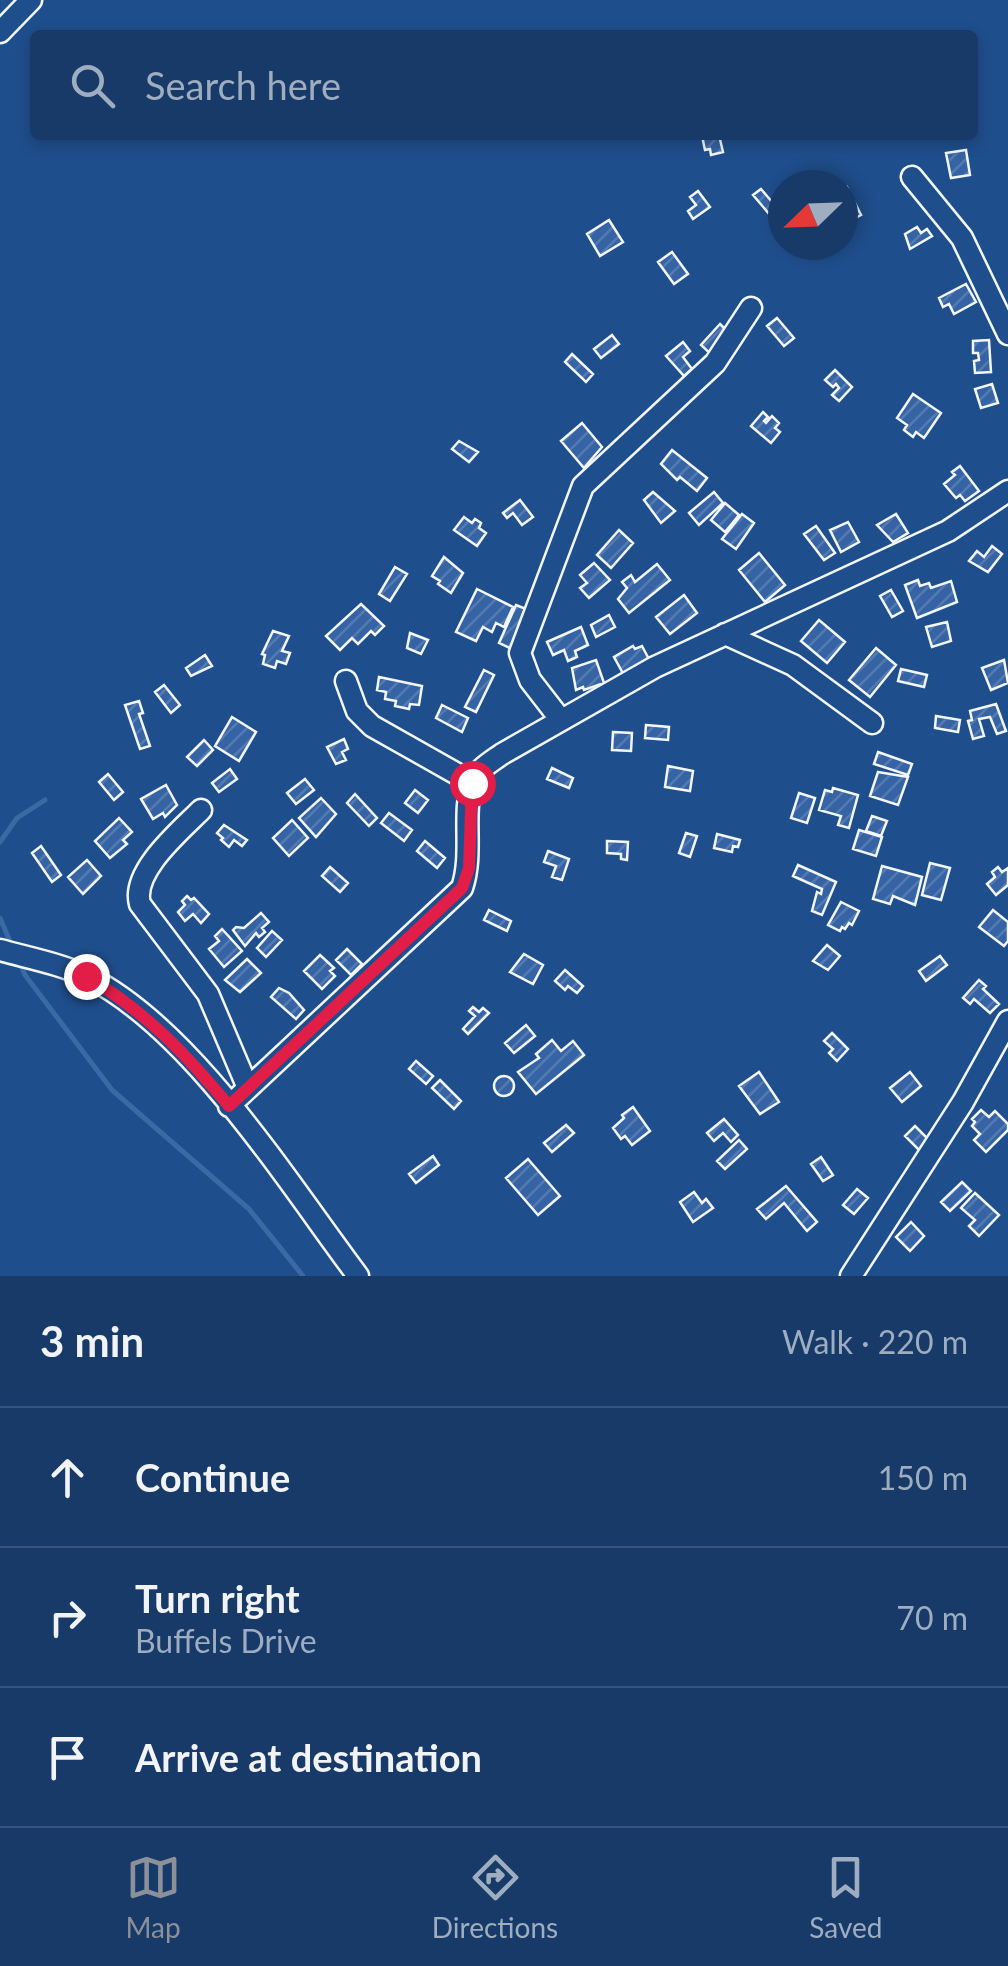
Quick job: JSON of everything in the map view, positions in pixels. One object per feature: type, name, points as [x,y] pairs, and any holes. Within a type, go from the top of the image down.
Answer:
[{"type":"street","points":[[0,32],[32,0]]},
{"type":"street","points":[[912,176],[962,238],[1008,334]]},
{"type":"street","points":[[560,720],[530,680],[520,653],[576,500],[593,474],[715,363],[751,308]]},
{"type":"street","points":[[229,1106],[462,888],[469,868],[472,783],[480,770],[656,667],[948,531],[1008,491]]},
{"type":"street","points":[[725,634],[793,665],[872,723]]},
{"type":"street","points":[[346,681],[357,711],[372,726],[472,783]]},
{"type":"street","points":[[200,810],[164,847],[139,882],[137,892],[140,904],[208,994],[248,1088]]},
{"type":"street","points":[[0,950],[86,976],[145,1015],[188,1056],[229,1106],[358,1276]]},
{"type":"street","points":[[851,1276],[962,1102],[1008,1021]]},
{"type":"building","points":[[703,140],[720,140],[723,152],[711,155],[710,149],[705,150]]},
{"type":"building","points":[[966,150],[970,175],[951,178],[946,153]]},
{"type":"building","points":[[761,189],[768,197],[768,213],[753,195]]},
{"type":"building","points":[[698,191],[710,207],[693,219],[688,211],[696,205],[690,197]]},
{"type":"building","points":[[609,220],[623,242],[600,256],[587,234]]},
{"type":"building","points":[[917,227],[921,233],[927,229],[932,236],[910,249],[905,234]]},
{"type":"building","points":[[672,252],[688,274],[674,284],[658,262]]},
{"type":"building","points":[[966,284],[976,302],[954,314],[949,304],[943,307],[939,298]]},
{"type":"building","points":[[777,318],[794,338],[784,346],[767,326]]},
{"type":"building","points":[[720,324],[728,332],[715,358],[701,345]]},
{"type":"building","points":[[612,335],[619,344],[601,358],[594,349]]},
{"type":"building","points":[[989,340],[991,372],[975,373],[974,361],[979,360],[978,353],[973,353],[973,341]]},
{"type":"building","points":[[683,342],[690,351],[683,357],[692,369],[684,376],[666,356]]},
{"type":"building","points":[[572,354],[593,374],[586,382],[565,362]]},
{"type":"building","points":[[835,370],[852,387],[839,401],[832,395],[839,388],[825,380]]},
{"type":"building","points":[[992,384],[998,403],[981,408],[975,389]]},
{"type":"building","points":[[913,394],[941,413],[924,438],[916,432],[913,437],[904,430],[907,425],[897,418]]},
{"type":"building","points":[[763,412],[768,417],[766,423],[772,416],[779,423],[775,428],[780,432],[771,443],[751,426]]},
{"type":"building","points":[[582,423],[602,447],[584,468],[561,441]]},
{"type":"building","points":[[459,441],[478,452],[469,462],[452,449]]},
{"type":"building","points":[[672,450],[707,478],[697,491],[680,477],[677,480],[661,464]]},
{"type":"building","points":[[960,466],[979,491],[965,501],[960,495],[956,498],[944,484]]},
{"type":"building","points":[[653,492],[675,511],[661,523],[644,500]]},
{"type":"building","points":[[714,492],[723,503],[699,525],[689,513]]},
{"type":"building","points":[[520,500],[533,517],[522,525],[513,513],[507,518],[503,513]]},
{"type":"building","points":[[725,503],[739,515],[725,532],[711,520]]},
{"type":"building","points":[[742,514],[754,523],[736,549],[722,539]]},
{"type":"building","points":[[896,514],[908,533],[893,542],[877,525]]},
{"type":"building","points":[[464,517],[481,523],[479,528],[486,533],[477,546],[454,530]]},
{"type":"building","points":[[848,522],[859,542],[841,552],[830,530]]},
{"type":"building","points":[[816,526],[835,553],[824,560],[804,534]]},
{"type":"building","points":[[619,530],[633,543],[611,568],[597,555]]},
{"type":"building","points":[[992,546],[1002,554],[988,572],[969,561],[977,551],[984,557]]},
{"type":"building","points":[[759,553],[785,585],[765,602],[739,570]]},
{"type":"building","points":[[444,557],[463,573],[451,593],[432,576]]},
{"type":"building","points":[[594,563],[610,580],[589,598],[580,588],[587,583],[580,575]]},
{"type":"building","points":[[657,564],[670,580],[629,613],[618,599],[627,588],[622,582],[631,575],[635,582]]},
{"type":"building","points":[[395,567],[407,574],[390,601],[379,594]]},
{"type":"building","points":[[918,580],[920,586],[929,583],[931,588],[951,581],[957,602],[917,618],[905,585]]},
{"type":"building","points":[[477,589],[513,607],[504,627],[496,623],[492,632],[483,627],[476,641],[456,632]]},
{"type":"building","points":[[891,590],[903,611],[892,617],[880,596]]},
{"type":"building","points":[[684,595],[697,613],[670,634],[656,617]]},
{"type":"building","points":[[361,604],[384,626],[375,635],[371,631],[358,644],[352,638],[340,650],[326,636]]},
{"type":"building","points":[[516,605],[526,609],[512,649],[499,643]]},
{"type":"building","points":[[609,615],[615,627],[596,637],[591,625]]},
{"type":"building","points":[[819,620],[845,642],[827,663],[801,641]]},
{"type":"building","points":[[947,622],[951,641],[932,647],[926,627]]},
{"type":"building","points":[[581,627],[588,645],[575,651],[577,657],[568,661],[564,650],[553,655],[547,642]]},
{"type":"building","points":[[273,631],[289,636],[282,651],[290,653],[286,664],[277,661],[275,668],[263,664],[262,654]]},
{"type":"building","points":[[410,633],[428,640],[421,654],[407,648]]},
{"type":"building","points":[[633,646],[642,646],[651,663],[625,677],[614,657]]},
{"type":"building","points":[[876,648],[896,665],[870,697],[849,680]]},
{"type":"building","points":[[205,655],[212,666],[191,676],[186,668]]},
{"type":"building","points":[[596,660],[604,683],[576,690],[572,668]]},
{"type":"building","points":[[1004,660],[1008,683],[991,690],[982,668]]},
{"type":"building","points":[[901,669],[927,675],[924,687],[898,681]]},
{"type":"building","points":[[484,670],[494,675],[476,712],[465,707]]},
{"type":"building","points":[[379,677],[422,686],[419,705],[410,704],[409,709],[385,699],[386,692],[377,690]]},
{"type":"building","points":[[164,685],[180,705],[171,713],[155,692]]},
{"type":"building","points":[[139,701],[143,713],[139,714],[150,746],[140,749],[125,705]]},
{"type":"building","points":[[996,704],[1006,731],[997,734],[990,717],[979,719],[984,736],[973,739],[968,721],[972,720],[970,711]]},
{"type":"building","points":[[442,705],[468,718],[462,732],[436,718]]},
{"type":"building","points":[[936,716],[960,720],[958,732],[935,728]]},
{"type":"building","points":[[232,717],[256,732],[239,761],[215,746]]},
{"type":"building","points":[[646,725],[669,727],[668,740],[645,738]]},
{"type":"building","points":[[613,732],[632,733],[631,751],[612,750]]},
{"type":"building","points":[[344,739],[348,749],[342,752],[346,760],[336,764],[327,747]]},
{"type":"building","points":[[204,740],[213,750],[197,766],[187,757]]},
{"type":"building","points":[[878,752],[912,764],[908,775],[874,764]]},
{"type":"building","points":[[668,766],[693,771],[690,791],[665,787]]},
{"type":"building","points":[[552,768],[573,778],[569,788],[547,779]]},
{"type":"building","points":[[230,769],[237,779],[219,792],[212,783]]},
{"type":"building","points":[[878,772],[908,777],[898,805],[870,796]]},
{"type":"building","points":[[108,774],[123,792],[114,800],[99,782]]},
{"type":"building","points":[[305,779],[314,790],[296,804],[287,793]]},
{"type":"building","points":[[166,785],[177,805],[165,817],[163,813],[153,819],[141,799]]},
{"type":"building","points":[[833,788],[858,795],[849,828],[838,825],[841,816],[819,810],[825,790],[832,792]]},
{"type":"building","points":[[415,790],[428,800],[418,813],[405,803]]},
{"type":"building","points":[[799,793],[815,798],[807,823],[791,818]]},
{"type":"building","points":[[355,794],[377,818],[369,826],[347,803]]},
{"type":"building","points":[[321,798],[336,814],[316,837],[299,818]]},
{"type":"building","points":[[389,813],[412,830],[404,841],[381,823]]},
{"type":"building","points":[[872,816],[887,821],[881,836],[866,831]]},
{"type":"building","points":[[119,818],[132,832],[123,840],[127,844],[110,858],[95,841]]},
{"type":"building","points":[[292,820],[308,838],[289,856],[273,838]]},
{"type":"building","points":[[224,825],[247,840],[242,846],[234,840],[229,847],[221,840],[217,833]]},
{"type":"building","points":[[859,830],[882,837],[876,856],[853,849]]},
{"type":"building","points":[[686,833],[697,836],[690,857],[679,853]]},
{"type":"building","points":[[717,834],[740,840],[738,847],[733,846],[732,852],[714,848]]},
{"type":"building","points":[[425,841],[445,858],[437,868],[417,851]]},
{"type":"building","points":[[607,841],[628,842],[627,860],[621,859],[621,854],[607,853]]},
{"type":"building","points":[[41,846],[61,875],[52,882],[32,853]]},
{"type":"building","points":[[548,851],[569,859],[562,880],[552,877],[556,866],[544,862]]},
{"type":"building","points":[[87,860],[101,876],[83,894],[68,877]]},
{"type":"building","points":[[930,863],[950,868],[941,900],[922,895]]},
{"type":"building","points":[[798,865],[836,882],[822,915],[812,911],[817,892],[821,894],[822,889],[793,876]]},
{"type":"building","points":[[882,866],[922,877],[915,905],[893,896],[890,904],[873,899]]},
{"type":"building","points":[[330,867],[348,883],[340,892],[322,876]]},
{"type":"building","points":[[998,867],[1002,872],[1008,868],[1008,885],[996,895],[987,884]]},
{"type":"building","points":[[187,896],[209,914],[201,923],[193,914],[185,921],[178,912]]},
{"type":"building","points":[[841,902],[859,911],[852,925],[849,923],[840,931],[828,925]]},
{"type":"building","points":[[489,910],[511,921],[507,931],[484,920]]},
{"type":"building","points":[[993,910],[1008,922],[1008,941],[1004,946],[979,927]]},
{"type":"building","points":[[261,913],[269,922],[262,928],[265,932],[259,937],[256,933],[245,946],[233,930],[244,928]]},
{"type":"building","points":[[222,929],[242,951],[224,967],[209,949],[219,941],[215,936]]},
{"type":"building","points":[[272,931],[282,940],[266,957],[257,948]]},
{"type":"building","points":[[827,945],[840,956],[828,970],[813,961]]},
{"type":"building","points":[[347,949],[362,964],[351,975],[336,960]]},
{"type":"building","points":[[524,954],[543,965],[533,984],[510,972]]},
{"type":"building","points":[[320,955],[334,968],[330,971],[335,976],[322,989],[304,971]]},
{"type":"building","points":[[940,956],[947,965],[926,981],[919,971]]},
{"type":"building","points":[[247,959],[261,973],[240,992],[225,980]]},
{"type":"building","points":[[565,970],[583,986],[577,993],[568,986],[565,990],[555,981]]},
{"type":"building","points":[[979,980],[999,1004],[990,1013],[974,999],[970,1004],[963,998]]},
{"type":"building","points":[[279,988],[304,1010],[296,1019],[271,997]]},
{"type":"building","points":[[473,1007],[489,1013],[468,1034],[463,1029],[475,1016],[469,1011]]},
{"type":"building","points":[[526,1025],[535,1036],[514,1053],[505,1043]]},
{"type":"building","points":[[832,1033],[848,1049],[837,1061],[829,1053],[833,1049],[824,1041]]},
{"type":"building","points":[[552,1040],[561,1051],[573,1041],[584,1055],[536,1094],[518,1072],[539,1058],[536,1054]]},
{"type":"building","points":[[416,1061],[433,1076],[426,1084],[409,1069]]},
{"type":"building","points":[[759,1072],[779,1102],[760,1114],[739,1086]]},
{"type":"building","points":[[910,1072],[921,1086],[902,1102],[890,1088]]},
{"type":"building","points":[[504,1076],[514,1086],[504,1096],[494,1086]]},
{"type":"building","points":[[440,1080],[461,1101],[454,1109],[432,1088]]},
{"type":"building","points":[[633,1107],[650,1131],[632,1145],[613,1128]]},
{"type":"building","points":[[981,1110],[989,1117],[995,1111],[1008,1124],[1008,1130],[986,1152],[974,1140],[980,1134],[972,1126],[972,1119]]},
{"type":"building","points":[[724,1119],[738,1135],[731,1142],[723,1133],[714,1141],[707,1133]]},
{"type":"building","points":[[566,1125],[574,1133],[552,1152],[544,1143]]},
{"type":"building","points":[[915,1126],[929,1140],[919,1150],[905,1136]]},
{"type":"building","points":[[739,1140],[747,1149],[725,1169],[717,1161]]},
{"type":"building","points":[[433,1156],[439,1165],[416,1183],[409,1174]]},
{"type":"building","points":[[821,1157],[833,1175],[823,1181],[811,1164]]},
{"type":"building","points":[[528,1159],[560,1196],[538,1215],[506,1178]]},
{"type":"building","points":[[962,1182],[971,1191],[950,1211],[941,1202]]},
{"type":"building","points":[[786,1186],[817,1222],[807,1231],[784,1203],[766,1219],[757,1209]]},
{"type":"building","points":[[857,1189],[868,1198],[854,1214],[843,1205]]},
{"type":"building","points":[[694,1192],[702,1203],[706,1199],[713,1208],[693,1222],[680,1202]]},
{"type":"building","points":[[975,1193],[999,1215],[979,1236],[969,1226],[975,1220],[961,1208]]},
{"type":"building","points":[[911,1222],[924,1236],[910,1251],[896,1237]]},
{"type":"waterway","points":[[0,842],[17,818],[45,800]]},
{"type":"waterway","points":[[0,918],[12,946]]},
{"type":"waterway","points":[[19,961],[25,975],[112,1090],[249,1209],[303,1276]]},
{"type":"route","points":[[86,976],[145,1015],[188,1056],[229,1106],[462,888],[469,868],[472,783]]}]
